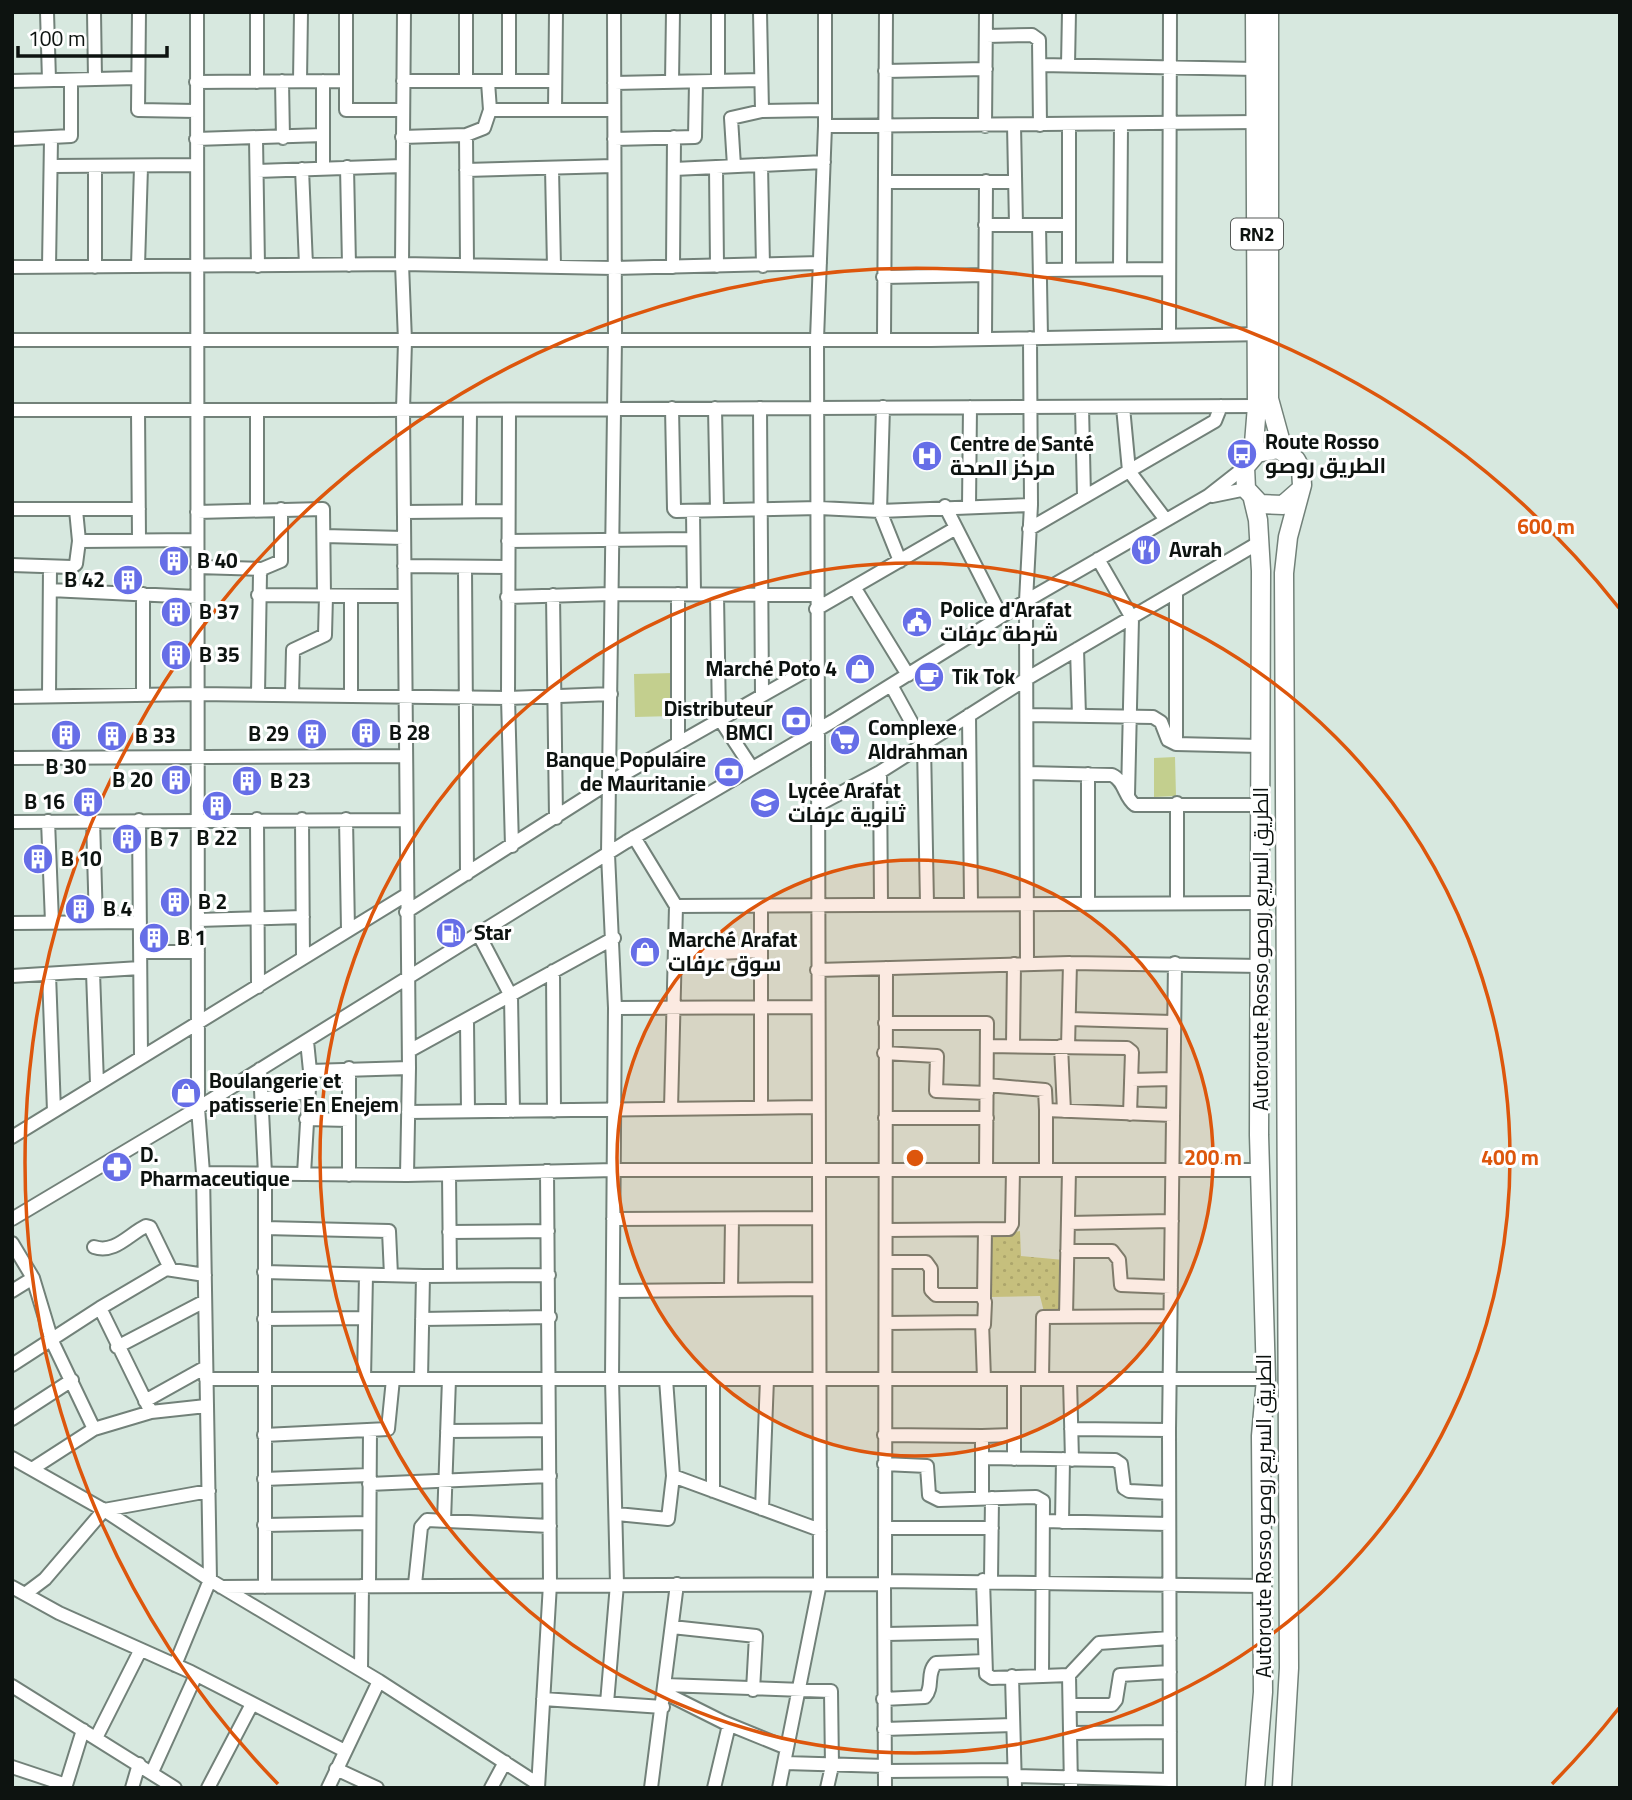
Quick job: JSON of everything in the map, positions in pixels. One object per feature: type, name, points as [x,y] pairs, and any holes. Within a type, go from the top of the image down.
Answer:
[{"type":"highway","name":"RN2","points":[[1255,12],[1263,334],[1269,399],[1283,450]]},
{"type":"highway","name":"RN2","points":[[1249,461],[1263,334],[1269,12]]},
{"type":"highway","points":[[1267,449],[1283,450],[1296,460],[1301,469],[1300,490],[1291,501],[1278,507],[1264,506],[1249,494],[1249,461],[1267,449]]},
{"type":"highway","name":"Autoroute Rosso الطريق السريع روصو","points":[[1282,1788],[1289,1668],[1284,573],[1288,537],[1300,490]]},
{"type":"highway","name":"Autoroute Rosso الطريق السريع روصو","points":[[1249,494],[1259,542],[1262,1170],[1266,1379],[1261,1436],[1263,1692],[1255,1788]]},
{"type":"street","points":[[47,12],[49,80]]},
{"type":"street","points":[[94,12],[95,79]]},
{"type":"street","points":[[139,12],[139,111],[196,111]]},
{"type":"street","points":[[175,1665],[215,1584],[206,1406],[203,1173],[198,1108],[197,12]]},
{"type":"street","points":[[257,12],[257,82]]},
{"type":"street","points":[[300,82],[301,12]]},
{"type":"street","points":[[346,12],[346,110],[402,110]]},
{"type":"street","points":[[404,12],[402,264],[405,341],[402,410],[409,1051],[407,1175]]},
{"type":"street","points":[[466,12],[466,81]]},
{"type":"street","points":[[509,12],[509,81]]},
{"type":"street","points":[[555,110],[556,12]]},
{"type":"street","points":[[607,1703],[617,1584],[612,1379],[615,1008],[614,938],[608,854],[610,540],[615,338],[614,12]]},
{"type":"street","points":[[672,82],[673,12]]},
{"type":"street","points":[[718,12],[718,81]]},
{"type":"street","points":[[760,12],[762,111]]},
{"type":"street","points":[[779,1788],[820,1583],[816,602],[819,508],[817,339],[825,126],[825,12]]},
{"type":"street","points":[[884,339],[886,12]]},
{"type":"street","points":[[985,125],[986,12]]},
{"type":"street","points":[[1068,65],[1069,12]]},
{"type":"street","points":[[1169,334],[1170,12]]},
{"type":"street","points":[[986,36],[1032,35],[1039,40],[1040,125]]},
{"type":"street","points":[[1040,65],[1257,69]]},
{"type":"street","points":[[885,71],[986,69]]},
{"type":"street","points":[[12,81],[137,78]]},
{"type":"street","points":[[12,139],[71,136],[71,80]]},
{"type":"street","points":[[614,83],[761,80]]},
{"type":"street","points":[[282,81],[283,138]]},
{"type":"street","points":[[323,81],[323,167]]},
{"type":"street","points":[[196,82],[345,81]]},
{"type":"street","points":[[402,82],[555,81]]},
{"type":"street","points":[[402,137],[466,135],[484,128],[490,110],[488,82]]},
{"type":"street","points":[[614,139],[696,135],[696,82]]},
{"type":"street","points":[[490,110],[614,110]]},
{"type":"street","points":[[734,166],[731,118],[762,111],[825,110]]},
{"type":"street","points":[[825,126],[886,128],[1257,122]]},
{"type":"street","points":[[1120,269],[1121,124]]},
{"type":"street","points":[[1014,125],[1016,225]]},
{"type":"street","points":[[1069,125],[1069,269]]},
{"type":"street","points":[[196,139],[323,135]]},
{"type":"street","points":[[466,135],[467,265]]},
{"type":"street","points":[[673,267],[674,137]]},
{"type":"street","points":[[256,138],[258,266]]},
{"type":"street","points":[[49,267],[51,139]]},
{"type":"street","points":[[674,169],[824,162]]},
{"type":"street","points":[[52,166],[196,165]]},
{"type":"street","points":[[761,165],[763,266]]},
{"type":"street","points":[[257,171],[402,166]]},
{"type":"street","points":[[466,170],[614,166]]},
{"type":"street","points":[[95,167],[96,267]]},
{"type":"street","points":[[138,267],[141,167]]},
{"type":"street","points":[[347,167],[349,265]]},
{"type":"street","points":[[716,167],[717,266]]},
{"type":"street","points":[[552,168],[554,267]]},
{"type":"street","points":[[302,169],[306,265]]},
{"type":"street","points":[[985,338],[986,181]]},
{"type":"street","points":[[885,182],[1015,183]]},
{"type":"street","points":[[985,225],[1069,225]]},
{"type":"street","points":[[1013,1046],[1027,904],[1026,601],[1031,505],[1030,407],[1040,270],[1039,225]]},
{"type":"street","points":[[12,267],[402,264],[614,268],[820,263]]},
{"type":"street","points":[[1040,270],[1169,269]]},
{"type":"street","points":[[883,277],[985,275]]},
{"type":"street","points":[[12,340],[884,339],[1263,334]]},
{"type":"street","points":[[12,410],[509,412],[672,408],[1257,406]]},
{"type":"street","points":[[883,407],[880,511],[900,561]]},
{"type":"street","points":[[969,506],[970,407]]},
{"type":"street","points":[[1082,407],[1084,497]]},
{"type":"street","points":[[1123,407],[1129,471],[1166,520]]},
{"type":"street","points":[[1029,529],[1215,421],[1221,407]]},
{"type":"street","points":[[672,408],[674,509],[693,511],[819,508],[880,511],[945,506],[1031,505]]},
{"type":"street","points":[[715,408],[717,510]]},
{"type":"street","points":[[760,408],[762,694]]},
{"type":"street","points":[[138,410],[139,538]]},
{"type":"street","points":[[257,410],[257,510]]},
{"type":"street","points":[[469,511],[470,412]]},
{"type":"street","points":[[509,412],[507,597],[512,846]]},
{"type":"street","points":[[12,1219],[198,1108],[634,837],[816,731],[1026,601],[1208,496],[1249,461]]},
{"type":"street","points":[[1208,496],[1249,494]]},
{"type":"street","points":[[945,506],[1001,616]]},
{"type":"street","points":[[12,509],[139,509]]},
{"type":"street","points":[[197,567],[262,569],[281,561],[281,509]]},
{"type":"street","points":[[197,512],[323,509],[325,635],[293,650],[292,694]]},
{"type":"street","points":[[12,565],[50,567],[76,564],[79,541],[76,510]]},
{"type":"street","points":[[404,512],[508,511]]},
{"type":"street","points":[[693,511],[694,594]]},
{"type":"street","points":[[507,597],[717,594],[761,595],[816,602],[854,587],[956,528]]},
{"type":"street","points":[[324,536],[404,538]]},
{"type":"street","points":[[79,541],[139,538],[197,540]]},
{"type":"street","points":[[508,541],[694,539]]},
{"type":"street","points":[[818,805],[880,772],[1028,678],[1259,542]]},
{"type":"street","points":[[1098,559],[1132,618],[1132,717],[1128,799]]},
{"type":"street","points":[[404,566],[508,567]]},
{"type":"street","points":[[49,696],[50,567]]},
{"type":"street","points":[[465,568],[467,874]]},
{"type":"street","points":[[257,694],[258,596],[262,569]]},
{"type":"street","points":[[854,587],[908,675]]},
{"type":"street","points":[[50,590],[197,597]]},
{"type":"street","points":[[1176,593],[1176,744]]},
{"type":"street","points":[[143,594],[143,695]]},
{"type":"street","points":[[678,594],[678,742]]},
{"type":"street","points":[[717,594],[719,718],[752,768]]},
{"type":"street","points":[[553,595],[556,818]]},
{"type":"street","points":[[258,596],[404,596]]},
{"type":"street","points":[[351,596],[351,695]]},
{"type":"street","points":[[1077,649],[1079,716]]},
{"type":"street","points":[[406,912],[610,782],[816,665]]},
{"type":"street","points":[[891,685],[925,745],[927,904]]},
{"type":"street","points":[[12,697],[292,694],[508,698],[611,694]]},
{"type":"street","points":[[970,715],[971,903]]},
{"type":"street","points":[[1028,715],[1158,719],[1168,740],[1176,744],[1260,746]]},
{"type":"street","points":[[12,758],[406,756]]},
{"type":"street","points":[[880,772],[881,905]]},
{"type":"street","points":[[1027,773],[1117,777],[1128,799],[1135,805],[1260,805]]},
{"type":"street","points":[[1088,774],[1088,903]]},
{"type":"street","points":[[1177,803],[1177,903]]},
{"type":"street","points":[[257,819],[258,987]]},
{"type":"street","points":[[302,819],[303,958]]},
{"type":"street","points":[[346,819],[348,930]]},
{"type":"street","points":[[93,820],[96,922]]},
{"type":"street","points":[[139,820],[141,1057]]},
{"type":"street","points":[[12,822],[406,820]]},
{"type":"street","points":[[48,821],[52,922]]},
{"type":"street","points":[[634,837],[676,906],[671,1109]]},
{"type":"street","points":[[12,1137],[406,895]]},
{"type":"street","points":[[676,906],[1261,903]]},
{"type":"street","points":[[761,906],[761,1108]]},
{"type":"street","points":[[198,920],[303,917]]},
{"type":"street","points":[[12,923],[140,922]]},
{"type":"street","points":[[479,935],[511,996],[513,1111]]},
{"type":"street","points":[[409,1051],[467,1022],[614,938]]},
{"type":"street","points":[[676,955],[761,951]]},
{"type":"street","points":[[140,952],[198,952]]},
{"type":"street","points":[[817,970],[1070,963],[1261,966]]},
{"type":"street","points":[[1063,1111],[1070,963]]},
{"type":"street","points":[[785,1763],[1071,1782],[1170,1784],[1168,1430],[1173,1170],[1172,1023],[1175,964]]},
{"type":"street","points":[[12,976],[140,968]]},
{"type":"street","points":[[885,1788],[883,1699],[886,1634],[886,968]]},
{"type":"street","points":[[553,971],[554,1111]]},
{"type":"street","points":[[93,972],[97,1084]]},
{"type":"street","points":[[49,974],[54,1111]]},
{"type":"street","points":[[615,1008],[818,1007]]},
{"type":"street","points":[[1069,1019],[1172,1023]]},
{"type":"street","points":[[467,1022],[468,1111]]},
{"type":"street","points":[[886,1023],[987,1023],[986,1170]]},
{"type":"street","points":[[304,1174],[310,1070],[307,1041]]},
{"type":"street","points":[[988,1046],[1127,1048],[1132,1052],[1130,1114]]},
{"type":"street","points":[[884,1053],[937,1056],[936,1091],[1063,1091]]},
{"type":"street","points":[[349,1068],[349,1175]]},
{"type":"street","points":[[310,1070],[409,1068]]},
{"type":"street","points":[[261,1069],[265,1174],[265,1587]]},
{"type":"street","points":[[1131,1080],[1172,1079]]},
{"type":"street","points":[[1045,1090],[1046,1169]]},
{"type":"street","points":[[262,1099],[307,1091]]},
{"type":"street","points":[[408,1112],[817,1107]]},
{"type":"street","points":[[1046,1110],[1172,1115]]},
{"type":"street","points":[[885,1118],[987,1118]]},
{"type":"street","points":[[306,1119],[349,1120]]},
{"type":"street","points":[[203,1173],[407,1175],[614,1170],[1262,1170]]},
{"type":"street","points":[[886,1230],[985,1230],[1011,1227],[1013,1170]]},
{"type":"street","points":[[1066,1316],[1069,1170]]},
{"type":"street","points":[[538,1786],[550,1584],[547,1171]]},
{"type":"street","points":[[449,1174],[450,1276]]},
{"type":"street","points":[[614,1219],[818,1218]]},
{"type":"street","points":[[731,1290],[732,1219]]},
{"type":"street","points":[[1068,1223],[1172,1221]]},
{"type":"street","points":[[93,1247],[101,1250],[116,1246],[146,1226],[150,1227],[170,1268]]},
{"type":"street","points":[[265,1228],[389,1231],[391,1275]]},
{"type":"street","points":[[984,1379],[985,1230]]},
{"type":"street","points":[[449,1232],[548,1231]]},
{"type":"street","points":[[12,1243],[33,1279],[52,1341],[94,1429]]},
{"type":"street","points":[[1067,1251],[1112,1251],[1119,1261],[1121,1285],[1171,1287]]},
{"type":"street","points":[[886,1262],[926,1262],[931,1269],[931,1290],[936,1295],[985,1298]]},
{"type":"street","points":[[12,1365],[100,1308],[170,1268],[205,1275]]},
{"type":"street","points":[[264,1272],[423,1276],[549,1275]]},
{"type":"street","points":[[364,1379],[366,1275]]},
{"type":"street","points":[[421,1379],[423,1276]]},
{"type":"street","points":[[12,1291],[33,1279]]},
{"type":"street","points":[[613,1291],[819,1289]]},
{"type":"street","points":[[117,1347],[205,1301]]},
{"type":"street","points":[[100,1308],[148,1406]]},
{"type":"street","points":[[1042,1379],[1042,1317],[1170,1316]]},
{"type":"street","points":[[422,1318],[550,1317]]},
{"type":"street","points":[[264,1319],[365,1318]]},
{"type":"street","points":[[886,1323],[982,1322],[984,1325]]},
{"type":"street","points":[[32,1469],[94,1429],[148,1406],[206,1373],[264,1379],[1266,1379]]},
{"type":"street","points":[[264,1435],[384,1430],[391,1425],[393,1379]]},
{"type":"street","points":[[444,1521],[449,1379]]},
{"type":"street","points":[[617,1514],[668,1519],[673,1476],[666,1379]]},
{"type":"street","points":[[713,1379],[713,1491]]},
{"type":"street","points":[[762,1509],[767,1379]]},
{"type":"street","points":[[1014,1379],[1014,1459]]},
{"type":"street","points":[[1062,1522],[1072,1429],[1070,1379]]},
{"type":"street","points":[[12,1419],[72,1380]]},
{"type":"street","points":[[148,1406],[206,1406]]},
{"type":"street","points":[[1072,1429],[1168,1430]]},
{"type":"street","points":[[361,1670],[369,1523],[370,1430]]},
{"type":"street","points":[[447,1431],[550,1430]]},
{"type":"street","points":[[884,1435],[1013,1435]]},
{"type":"street","points":[[982,1436],[992,1528],[984,1632],[988,1676],[1069,1675],[1099,1643],[1170,1638]]},
{"type":"street","points":[[12,1458],[104,1510],[215,1584],[379,1681],[538,1786]]},
{"type":"street","points":[[983,1458],[1115,1460],[1121,1464],[1124,1488],[1129,1491],[1169,1493]]},
{"type":"street","points":[[884,1464],[927,1466],[929,1495],[934,1499],[1036,1497],[1043,1501],[1040,1581],[1042,1675]]},
{"type":"street","points":[[264,1479],[445,1481],[550,1476]]},
{"type":"street","points":[[673,1476],[820,1530]]},
{"type":"street","points":[[25,1594],[45,1579],[104,1510],[209,1491]]},
{"type":"street","points":[[415,1584],[421,1527],[427,1520],[550,1526]]},
{"type":"street","points":[[1043,1521],[1168,1524]]},
{"type":"street","points":[[264,1525],[369,1523]]},
{"type":"street","points":[[885,1528],[992,1528]]},
{"type":"street","points":[[215,1584],[265,1587],[987,1580],[1262,1586]]},
{"type":"street","points":[[651,1788],[677,1584]]},
{"type":"street","points":[[12,1587],[140,1651],[196,1675],[345,1751]]},
{"type":"street","points":[[672,1627],[756,1636],[752,1690]]},
{"type":"street","points":[[886,1634],[984,1632]]},
{"type":"street","points":[[96,1738],[140,1651]]},
{"type":"street","points":[[883,1699],[925,1697],[930,1690],[930,1672],[936,1663],[985,1661]]},
{"type":"street","points":[[1071,1705],[1112,1705],[1116,1700],[1120,1675],[1170,1672]]},
{"type":"street","points":[[152,1772],[196,1675]]},
{"type":"street","points":[[1069,1675],[1071,1782]]},
{"type":"street","points":[[1012,1676],[1014,1778]]},
{"type":"street","points":[[328,1788],[379,1681]]},
{"type":"street","points":[[12,1686],[175,1788]]},
{"type":"street","points":[[665,1689],[729,1725],[787,1748]]},
{"type":"street","points":[[665,1689],[833,1693],[832,1766],[827,1788]]},
{"type":"street","points":[[543,1699],[663,1707]]},
{"type":"street","points":[[208,1788],[252,1704]]},
{"type":"street","points":[[714,1788],[729,1725]]},
{"type":"street","points":[[884,1728],[1013,1725]]},
{"type":"street","points":[[12,1767],[66,1786],[83,1730]]},
{"type":"street","points":[[1071,1733],[1170,1732]]},
{"type":"street","points":[[491,1788],[505,1762]]},
{"type":"street","points":[[132,1788],[139,1765]]},
{"type":"street","points":[[336,1769],[377,1788]]},
{"type":"green space","points":[[674,673],[674,716],[635,717],[634,674]]},
{"type":"green space","points":[[1175,757],[1176,796],[1154,797],[1154,758]]},
{"type":"green space","points":[[1020,1231],[1021,1256],[1064,1260],[1061,1312],[1044,1312],[1040,1296],[991,1297],[990,1236]]},
{"type":"place","name":"Route Rosso الطريق روصو","points":[[1242,454]]},
{"type":"place","name":"Centre de Santé مركز الصحة","points":[[927,456]]},
{"type":"place","name":"Avrah","points":[[1146,550]]},
{"type":"place","name":"B 40","points":[[174,561]]},
{"type":"place","name":"B 42","points":[[128,580]]},
{"type":"place","name":"B 37","points":[[176,612]]},
{"type":"place","name":"Police d'Arafat شرطة عرفات","points":[[917,622]]},
{"type":"place","name":"B 35","points":[[176,655]]},
{"type":"place","name":"Marché Poto 4","points":[[860,669]]},
{"type":"place","name":"Tik Tok","points":[[929,677]]},
{"type":"place","name":"Distributeur BMCI","points":[[796,721]]},
{"type":"place","name":"B 28","points":[[366,733]]},
{"type":"place","name":"B 29","points":[[312,734]]},
{"type":"place","name":"B 30","points":[[66,735]]},
{"type":"place","name":"B 33","points":[[112,736]]},
{"type":"place","name":"Complexe Aldrahman","points":[[845,740]]},
{"type":"place","name":"Banque Populaire de Mauritanie","points":[[729,772]]},
{"type":"place","name":"B 20","points":[[176,780]]},
{"type":"place","name":"B 23","points":[[247,781]]},
{"type":"place","name":"B 16","points":[[88,802]]},
{"type":"place","name":"Lycée Arafat ثانوية عرفات","points":[[765,803]]},
{"type":"place","name":"B 22","points":[[217,806]]},
{"type":"place","name":"B 7","points":[[127,839]]},
{"type":"place","name":"B 10","points":[[38,859]]},
{"type":"place","name":"B 2","points":[[175,902]]},
{"type":"place","name":"B 4","points":[[80,909]]},
{"type":"place","name":"Star","points":[[451,933]]},
{"type":"place","name":"B 1","points":[[154,938]]},
{"type":"place","name":"Marché Arafat سوق عرفات","points":[[645,952]]},
{"type":"place","name":"Boulangerie et patisserie En Enejem","points":[[186,1093]]},
{"type":"place","name":"D. Pharmaceutique","points":[[117,1167]]}]
